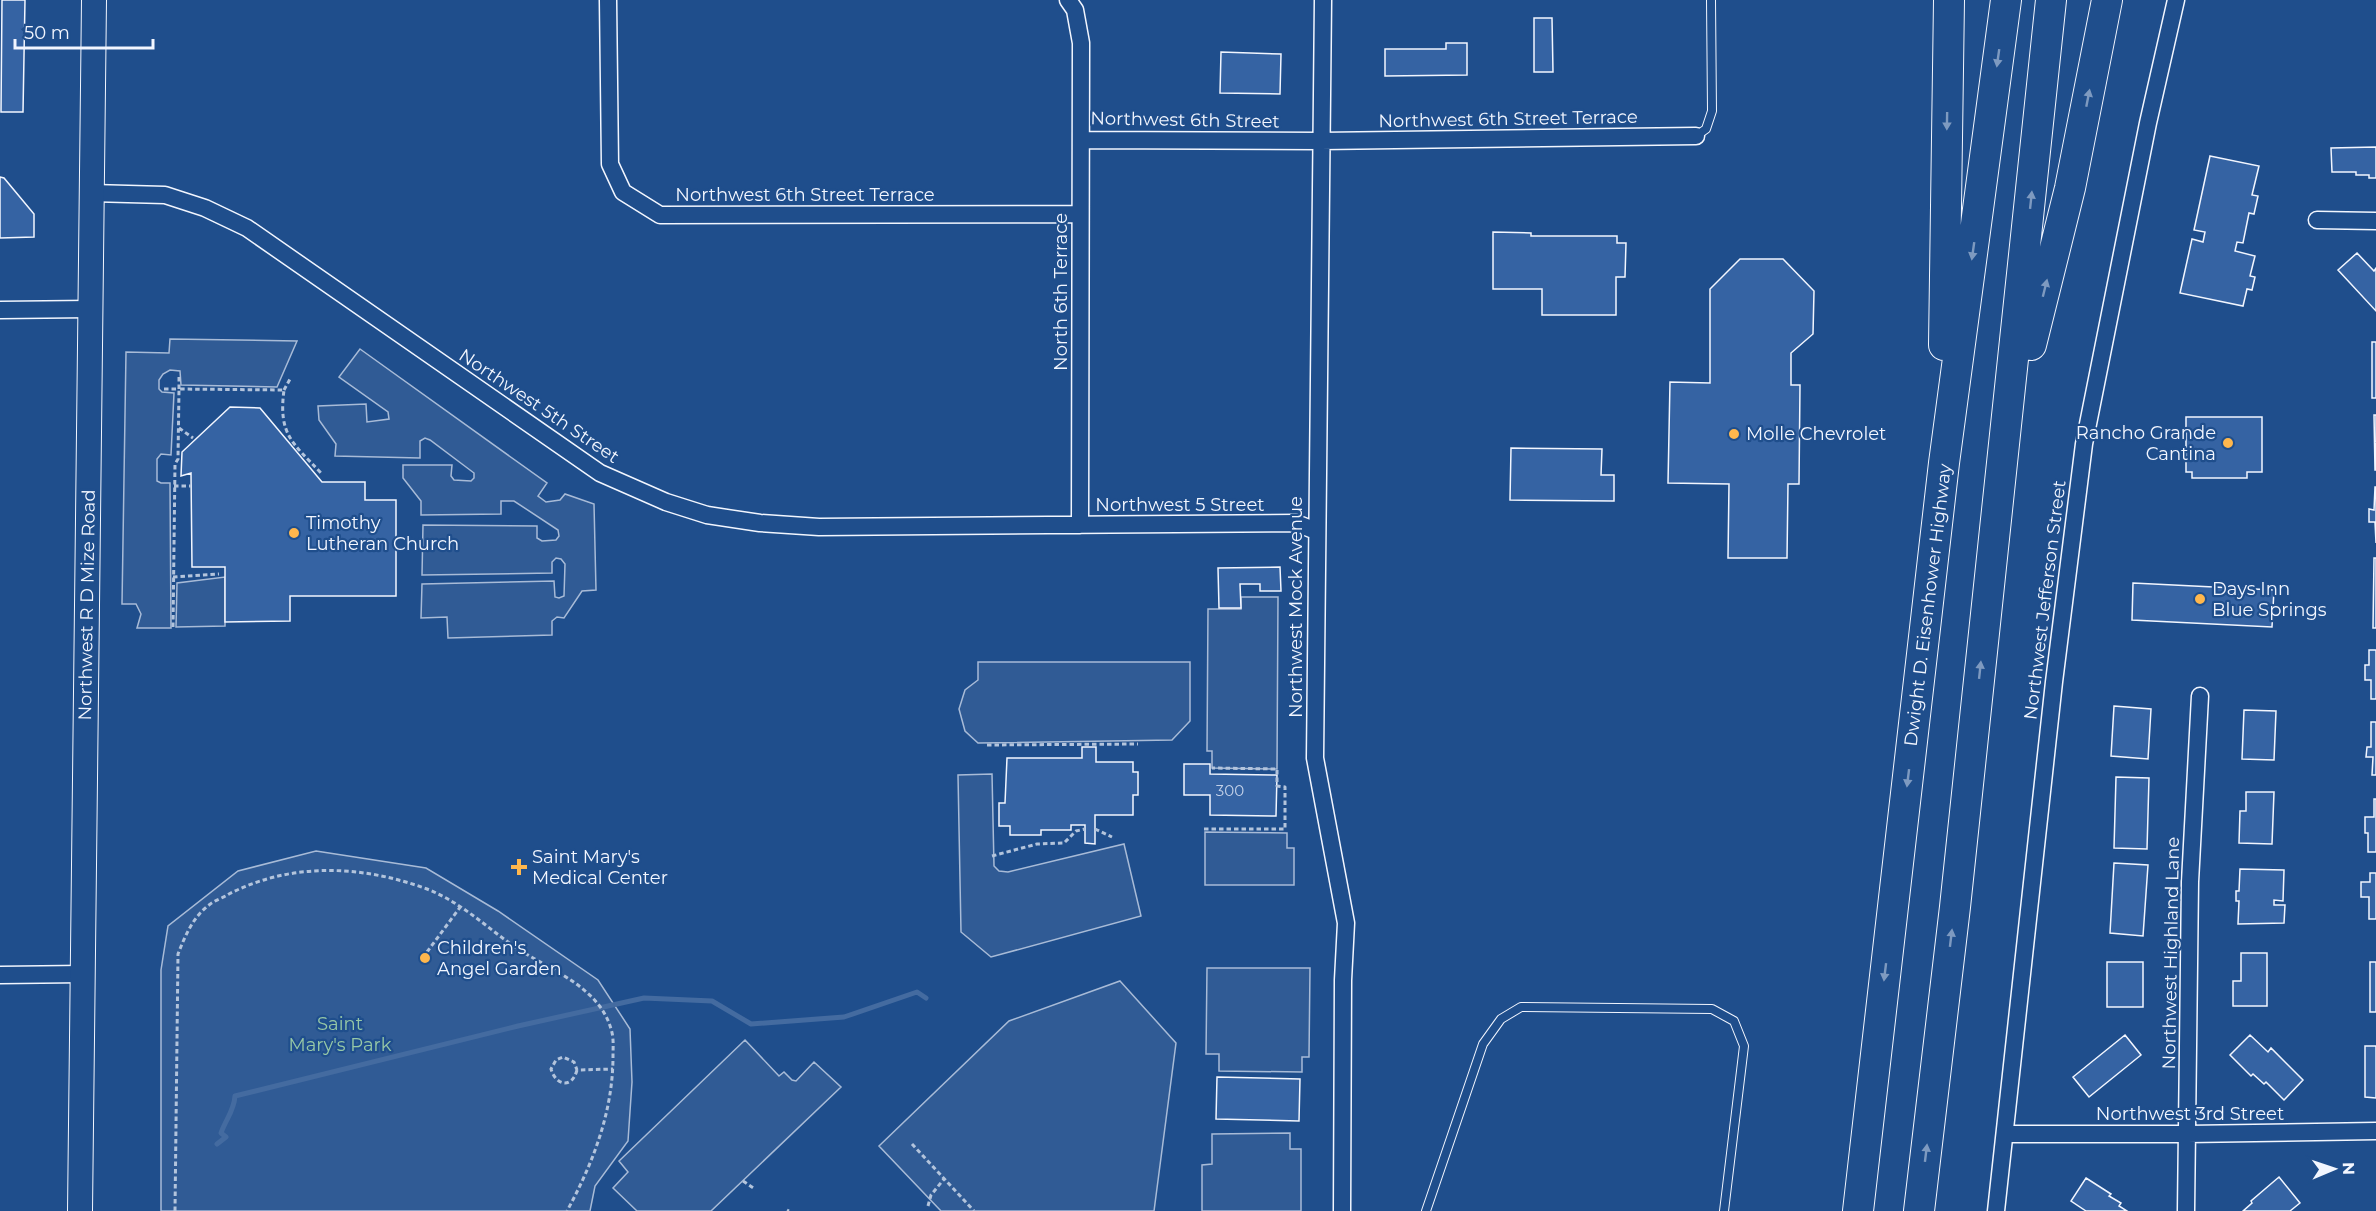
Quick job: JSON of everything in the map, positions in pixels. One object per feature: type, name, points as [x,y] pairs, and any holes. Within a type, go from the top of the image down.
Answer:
[{"type":"highway","points":[[1944,463],[1944,296],[1949,0]]},
{"type":"highway","name":"Dwight D. Eisenhower Highway","points":[[1858,1211],[1944,463],[2006,0]]},
{"type":"highway","points":[[1919,1211],[1955,907],[2051,0]]},
{"type":"highway","points":[[2001,467],[2070,188],[2107,0]]},
{"type":"street","name":"Northwest R D Mize Road","points":[[80,1211],[94,0]]},
{"type":"street","name":"Northwest 6th Street Terrace","points":[[608,0],[610,164],[623,192],[660,215],[1080,214]]},
{"type":"street","name":"Northwest 6th Street","points":[[1068,0],[1075,10],[1080,43],[1082,140],[1321,141]]},
{"type":"street","name":"Northwest Mock Avenue","points":[[1323,0],[1315,758],[1346,923],[1343,980],[1342,1211]]},
{"type":"street","name":"Northwest Jefferson Street","points":[[1996,1211],[2054,682],[2084,444],[2148,123],[2176,0]]},
{"type":"street","name":"Northwest 6th Street Terrace","points":[[1321,141],[1696,135]]},
{"type":"street","name":"North 6th Terrace","points":[[1080,525],[1082,140]]},
{"type":"street","name":"Northwest 5th Street","points":[[91,193],[165,195],[206,208],[247,228],[600,474],[666,502],[707,515],[760,523],[819,527],[1080,525]]},
{"type":"street","points":[[2317,220],[2376,221]]},
{"type":"street","points":[[0,310],[90,309]]},
{"type":"street","name":"Northwest 5 Street","points":[[1080,525],[1296,524],[1316,531]]},
{"type":"street","name":"Northwest Highland Lane","points":[[2186,1211],[2190,882],[2200,696]]},
{"type":"street","points":[[0,975],[83,974]]},
{"type":"street","name":"Northwest 3rd Street","points":[[2005,1134],[2376,1131]]},
{"type":"lane","points":[[1696,135],[1706,129],[1712,111],[1711,0]]},
{"type":"lane","points":[[1426,1211],[1483,1044],[1501,1019],[1521,1007],[1712,1009],[1734,1021],[1744,1046],[1724,1211]]},
{"type":"path","points":[[173,627],[174,486],[179,428],[179,374]]},
{"type":"path","points":[[290,379],[284,390],[281,415],[286,432],[321,473]]},
{"type":"path","points":[[164,389],[284,390]]},
{"type":"path","points":[[179,428],[193,438]]},
{"type":"path","points":[[174,486],[191,486]]},
{"type":"path","points":[[173,577],[219,574]]},
{"type":"path","points":[[987,745],[1138,744]]},
{"type":"path","points":[[1204,828],[1285,829],[1285,787],[1277,786],[1277,769],[1212,768]]},
{"type":"path","points":[[993,855],[1037,844],[1064,843],[1076,831],[1085,829]]},
{"type":"path","points":[[1095,829],[1112,837]]},
{"type":"path","points":[[175,1211],[178,954],[188,930],[208,905],[251,883],[303,871],[339,870],[376,874],[427,889],[460,906],[518,949],[596,999],[613,1034],[613,1069],[604,1125],[583,1181],[567,1211]]},
{"type":"path","points":[[427,952],[460,906]]},
{"type":"path","points":[[563,1057],[573,1062],[577,1070],[575,1077],[568,1082],[560,1083],[554,1078],[551,1069],[556,1060],[563,1057]]},
{"type":"path","points":[[577,1070],[613,1069]]},
{"type":"path","points":[[912,1144],[974,1211]]},
{"type":"path","points":[[928,1206],[931,1195],[944,1179]]},
{"type":"path","points":[[743,1181],[755,1189]]},
{"type":"shaded area","points":[[170,339],[297,341],[277,387],[181,385],[180,371],[170,370],[159,380],[159,389],[162,392],[174,393],[171,455],[161,454],[157,459],[157,481],[170,483],[171,628],[137,628],[141,614],[136,604],[122,604],[126,352],[169,353]]},
{"type":"shaded area","points":[[360,349],[547,483],[538,496],[546,502],[560,500],[565,494],[594,504],[596,590],[582,591],[564,618],[557,617],[552,621],[552,635],[448,638],[447,617],[421,618],[422,584],[554,581],[555,597],[559,598],[564,596],[565,564],[561,559],[556,558],[552,562],[552,573],[422,575],[423,525],[537,526],[537,538],[542,541],[556,540],[559,536],[558,530],[514,501],[501,501],[501,514],[421,515],[421,501],[403,478],[403,465],[452,465],[451,476],[454,480],[471,481],[474,478],[474,473],[425,438],[420,441],[420,458],[335,456],[336,444],[319,420],[318,406],[366,404],[367,422],[389,419],[388,412],[339,377]]},
{"type":"shaded area","points":[[225,577],[225,626],[176,627],[177,583]]},
{"type":"shaded area","points":[[1241,597],[1278,597],[1277,769],[1212,768],[1212,751],[1207,751],[1208,609],[1241,609]]},
{"type":"shaded area","points":[[978,662],[1190,662],[1190,721],[1172,740],[978,743],[965,731],[959,709],[965,690],[978,680]]},
{"type":"shaded area","points":[[992,774],[994,866],[999,871],[1008,872],[1124,844],[1141,916],[991,957],[961,932],[958,775]]},
{"type":"shaded area","points":[[1205,832],[1287,833],[1287,848],[1294,848],[1294,885],[1205,885]]},
{"type":"shaded area","name":"Saint Mary's Park","points":[[316,851],[426,868],[498,911],[598,980],[630,1029],[632,1082],[628,1141],[595,1186],[590,1211],[161,1211],[161,970],[168,926],[238,871]]},
{"type":"shaded area","points":[[1207,968],[1310,968],[1309,1057],[1302,1057],[1302,1072],[1219,1071],[1219,1054],[1206,1054]]},
{"type":"shaded area","points":[[1120,981],[1176,1043],[1154,1211],[941,1211],[879,1146],[1009,1021]]},
{"type":"shaded area","points":[[745,1040],[779,1076],[784,1072],[796,1081],[814,1062],[841,1087],[711,1211],[637,1211],[613,1188],[628,1172],[619,1161]]},
{"type":"shaded area","points":[[1290,1133],[1290,1149],[1301,1149],[1301,1211],[1202,1211],[1202,1165],[1212,1164],[1212,1134]]},
{"type":"building","points":[[2,0],[25,0],[23,112],[1,112]]},
{"type":"building","points":[[1534,18],[1552,18],[1553,72],[1534,72]]},
{"type":"building","points":[[1446,43],[1467,43],[1467,75],[1385,76],[1385,49],[1446,49]]},
{"type":"building","points":[[1221,52],[1281,54],[1280,94],[1220,93]]},
{"type":"building","points":[[2376,147],[2376,178],[2369,178],[2369,175],[2356,175],[2356,172],[2332,172],[2331,148]]},
{"type":"building","points":[[2210,156],[2259,166],[2252,195],[2258,196],[2254,214],[2249,213],[2243,243],[2237,242],[2235,251],[2255,256],[2250,276],[2255,277],[2252,290],[2247,289],[2243,306],[2180,293],[2192,239],[2203,242],[2205,232],[2194,230]]},
{"type":"building","points":[[0,177],[4,178],[34,214],[34,237],[0,238]]},
{"type":"building","points":[[1493,232],[1531,233],[1531,236],[1617,236],[1617,243],[1626,243],[1625,277],[1616,277],[1616,315],[1542,315],[1542,289],[1493,289]]},
{"type":"building","points":[[2357,253],[2374,271],[2376,268],[2376,311],[2338,270]]},
{"type":"building","name":"Molle Chevrolet","points":[[1740,259],[1783,259],[1814,291],[1813,334],[1791,353],[1791,385],[1800,385],[1799,484],[1788,484],[1787,558],[1728,558],[1729,484],[1668,483],[1670,382],[1710,383],[1710,289]]},
{"type":"building","points":[[2372,342],[2376,342],[2376,398],[2372,398]]},
{"type":"building","name":"Timothy Lutheran Church","points":[[230,407],[260,408],[322,482],[365,482],[365,500],[396,500],[396,596],[290,596],[290,621],[225,622],[225,567],[192,567],[191,473],[181,476],[182,452]]},
{"type":"building","points":[[2374,415],[2376,415],[2376,470],[2375,470]]},
{"type":"building","points":[[2186,417],[2262,417],[2262,472],[2247,472],[2247,478],[2192,478],[2192,472],[2186,472]]},
{"type":"building","points":[[1511,448],[1602,449],[1601,475],[1614,475],[1614,501],[1510,500]]},
{"type":"building","points":[[2375,487],[2376,543],[2375,522],[2369,522],[2369,509],[2374,510]]},
{"type":"building","points":[[2374,558],[2376,558],[2376,628],[2373,628]]},
{"type":"building","points":[[1280,567],[1281,591],[1260,591],[1260,584],[1240,584],[1241,608],[1219,608],[1218,568]]},
{"type":"building","points":[[2133,583],[2274,590],[2272,627],[2132,620]]},
{"type":"building","points":[[2369,650],[2376,650],[2376,699],[2371,699],[2371,680],[2365,680],[2365,665],[2369,665]]},
{"type":"building","points":[[2114,706],[2151,709],[2148,759],[2111,756]]},
{"type":"building","points":[[2244,710],[2276,711],[2274,760],[2242,759]]},
{"type":"building","points":[[2371,722],[2376,722],[2376,775],[2372,775],[2373,757],[2366,757],[2367,747],[2371,747]]},
{"type":"building","points":[[1082,747],[1096,747],[1096,762],[1133,762],[1133,772],[1138,772],[1138,795],[1133,795],[1133,815],[1095,815],[1095,844],[1085,843],[1085,825],[1071,825],[1071,830],[1041,830],[1041,835],[1010,835],[1010,826],[999,826],[999,803],[1005,803],[1007,758],[1082,758]]},
{"type":"building","points":[[1184,764],[1210,764],[1210,774],[1277,775],[1276,816],[1210,815],[1210,795],[1184,795]]},
{"type":"building","points":[[2116,777],[2149,778],[2147,849],[2114,848]]},
{"type":"building","points":[[2246,792],[2274,792],[2272,844],[2239,843],[2240,811],[2246,811]]},
{"type":"building","points":[[2374,799],[2376,799],[2376,852],[2368,852],[2365,817],[2374,817]]},
{"type":"building","points":[[2114,863],[2148,865],[2143,936],[2110,933]]},
{"type":"building","points":[[2240,869],[2284,870],[2283,901],[2274,900],[2274,905],[2285,905],[2284,923],[2238,924],[2239,901],[2236,901],[2236,891],[2239,891]]},
{"type":"building","points":[[2370,873],[2376,873],[2376,919],[2369,919],[2369,897],[2361,897],[2361,882],[2370,882]]},
{"type":"building","points":[[2241,953],[2267,953],[2267,1006],[2233,1006],[2233,981],[2241,981]]},
{"type":"building","points":[[2107,962],[2143,962],[2143,1007],[2107,1007]]},
{"type":"building","points":[[2370,962],[2376,962],[2376,1012],[2370,1012]]},
{"type":"building","points":[[2125,1035],[2141,1055],[2089,1097],[2073,1077]]},
{"type":"building","points":[[2250,1035],[2268,1052],[2271,1048],[2303,1080],[2284,1100],[2266,1082],[2264,1084],[2253,1074],[2251,1076],[2230,1055]]},
{"type":"building","points":[[2365,1046],[2376,1046],[2376,1098],[2365,1097]]},
{"type":"building","points":[[1217,1077],[1300,1079],[1299,1121],[1216,1119]]},
{"type":"building","points":[[2279,1177],[2300,1203],[2290,1211],[2243,1211],[2252,1203],[2251,1201]]},
{"type":"building","points":[[2086,1178],[2111,1194],[2109,1196],[2121,1203],[2119,1206],[2127,1211],[2086,1211],[2071,1201]]},
{"type":"waterway","points":[[217,1144],[226,1137],[221,1133],[235,1096],[518,1026],[644,998],[712,1001],[751,1024],[844,1017],[917,992],[926,998]]},
{"type":"place","name":"Molle Chevrolet","points":[[1734,434]]},
{"type":"place","name":"Rancho Grande Cantina","points":[[2228,443]]},
{"type":"place","name":"Timothy Lutheran Church","points":[[294,533]]},
{"type":"place","name":"Days Inn Blue Springs","points":[[2200,599]]},
{"type":"place","name":"Saint Mary's Medical Center","points":[[519,867]]},
{"type":"place","name":"Children's Angel Garden","points":[[425,958]]}]
